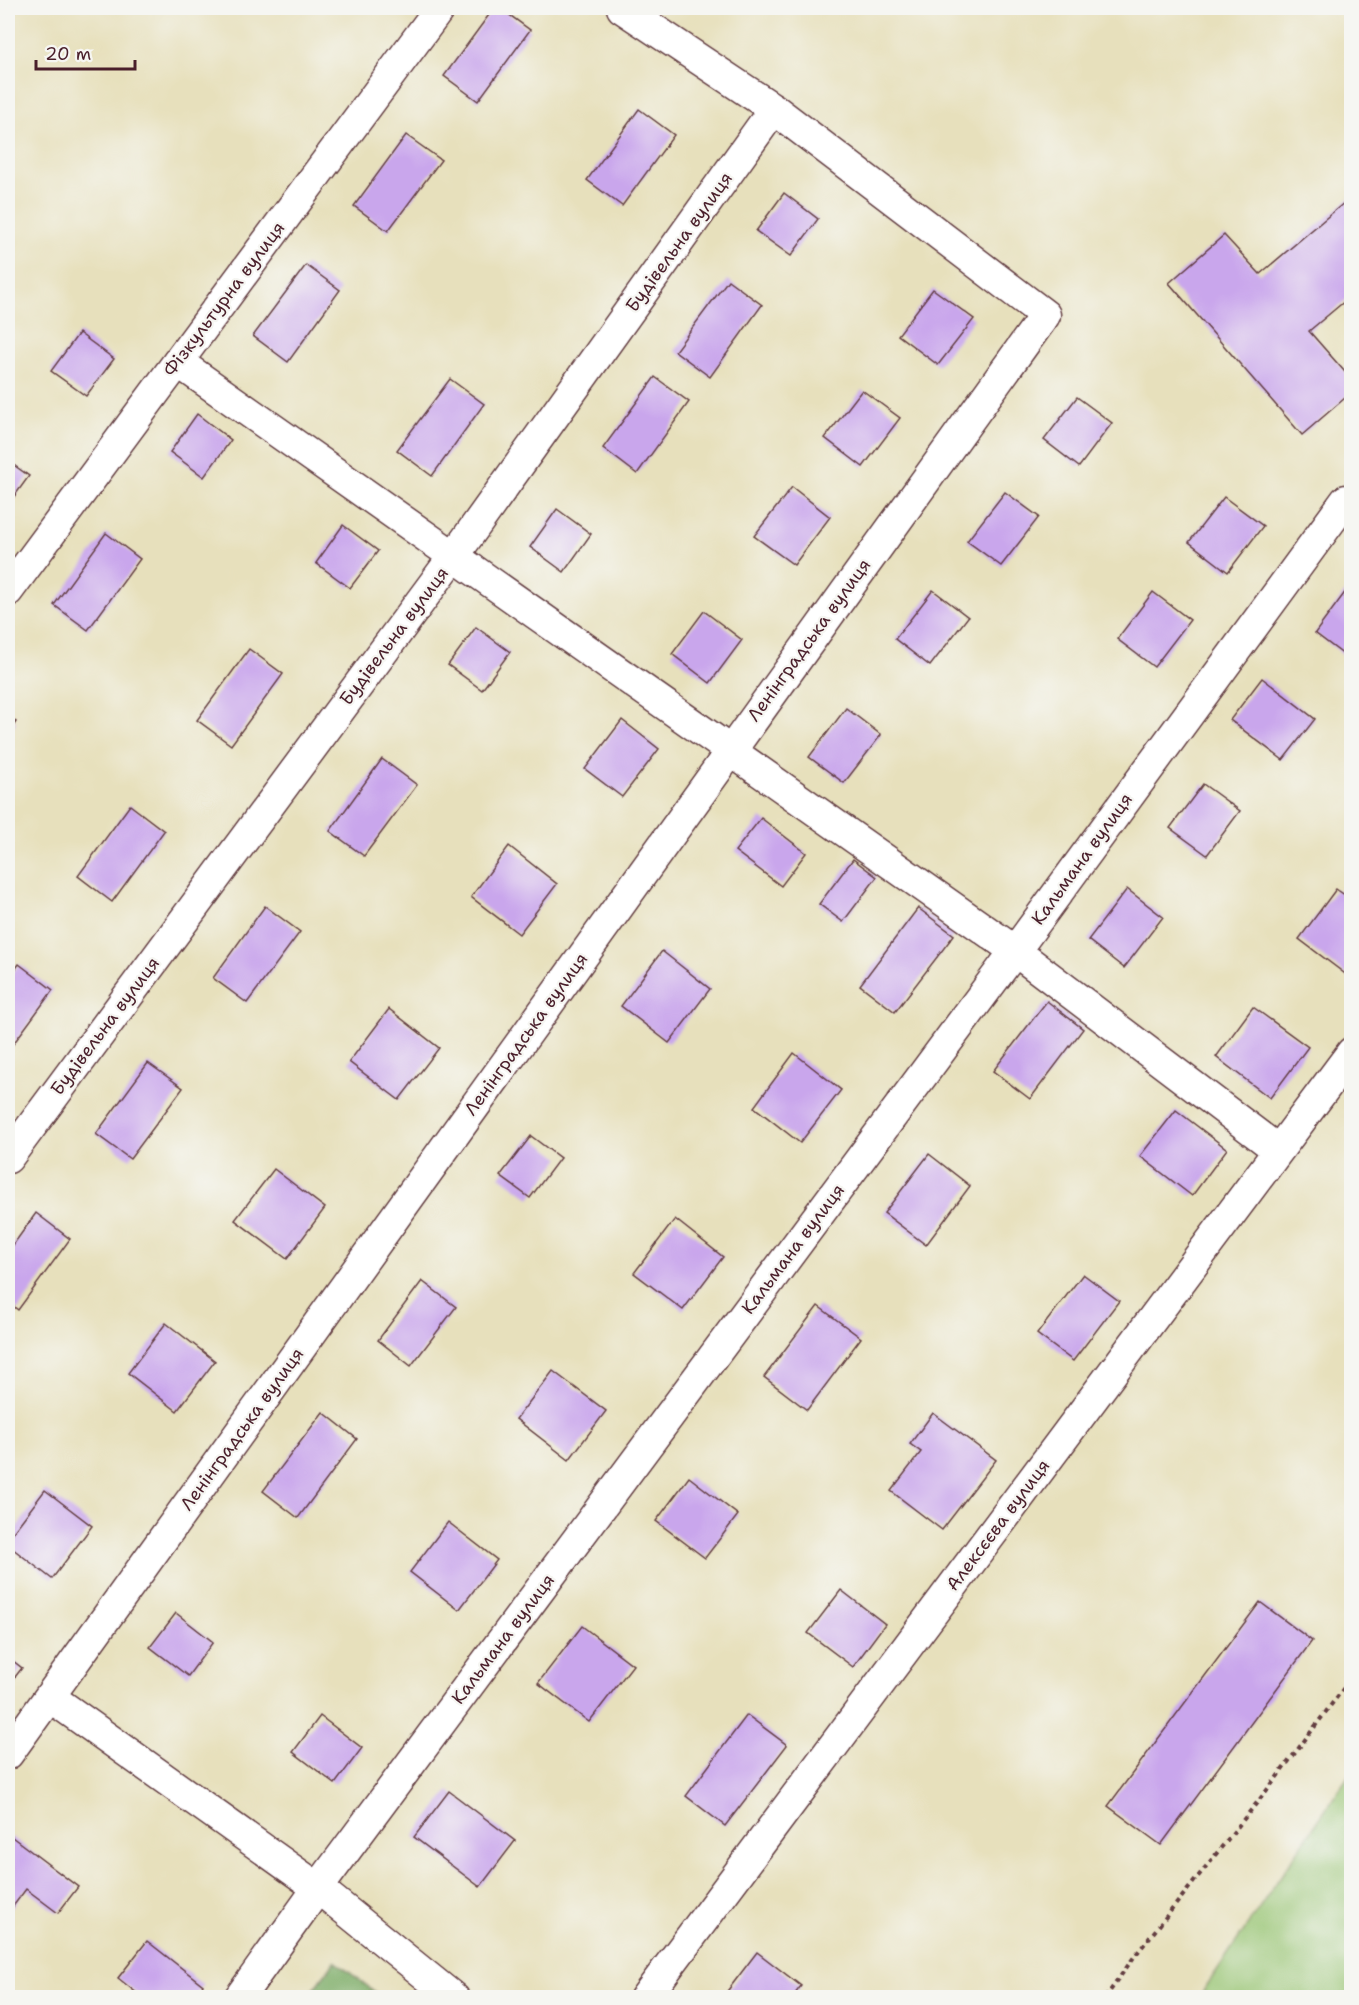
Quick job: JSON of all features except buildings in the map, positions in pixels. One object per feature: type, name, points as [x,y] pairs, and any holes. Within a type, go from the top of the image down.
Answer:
[{"type":"street","name":"Фiзкультурна вулиця","points":[[8,591],[440,8]]},
{"type":"street","points":[[622,8],[774,109]]},
{"type":"street","name":"Ленінградська вулиця","points":[[8,1754],[730,749],[1045,315],[774,109]]},
{"type":"street","name":"Будівельна вулиця","points":[[8,1158],[454,556],[774,109]]},
{"type":"street","points":[[177,362],[1015,951],[1278,1150]]},
{"type":"street","name":"Кальмана вулиця","points":[[239,1998],[318,1888],[1015,951],[1346,500]]},
{"type":"street","name":"Алексєєва вулиця","points":[[645,1998],[1352,1052]]},
{"type":"street","points":[[50,1697],[318,1888],[454,1998]]},
{"type":"path","points":[[1105,1998],[1134,1957],[1271,1785],[1352,1677]]},
{"type":"green space","points":[[1351,1772],[1351,1997],[1199,1997]]},
{"type":"green space","points":[[335,1961],[379,1995],[377,1997],[307,1997]]}]
